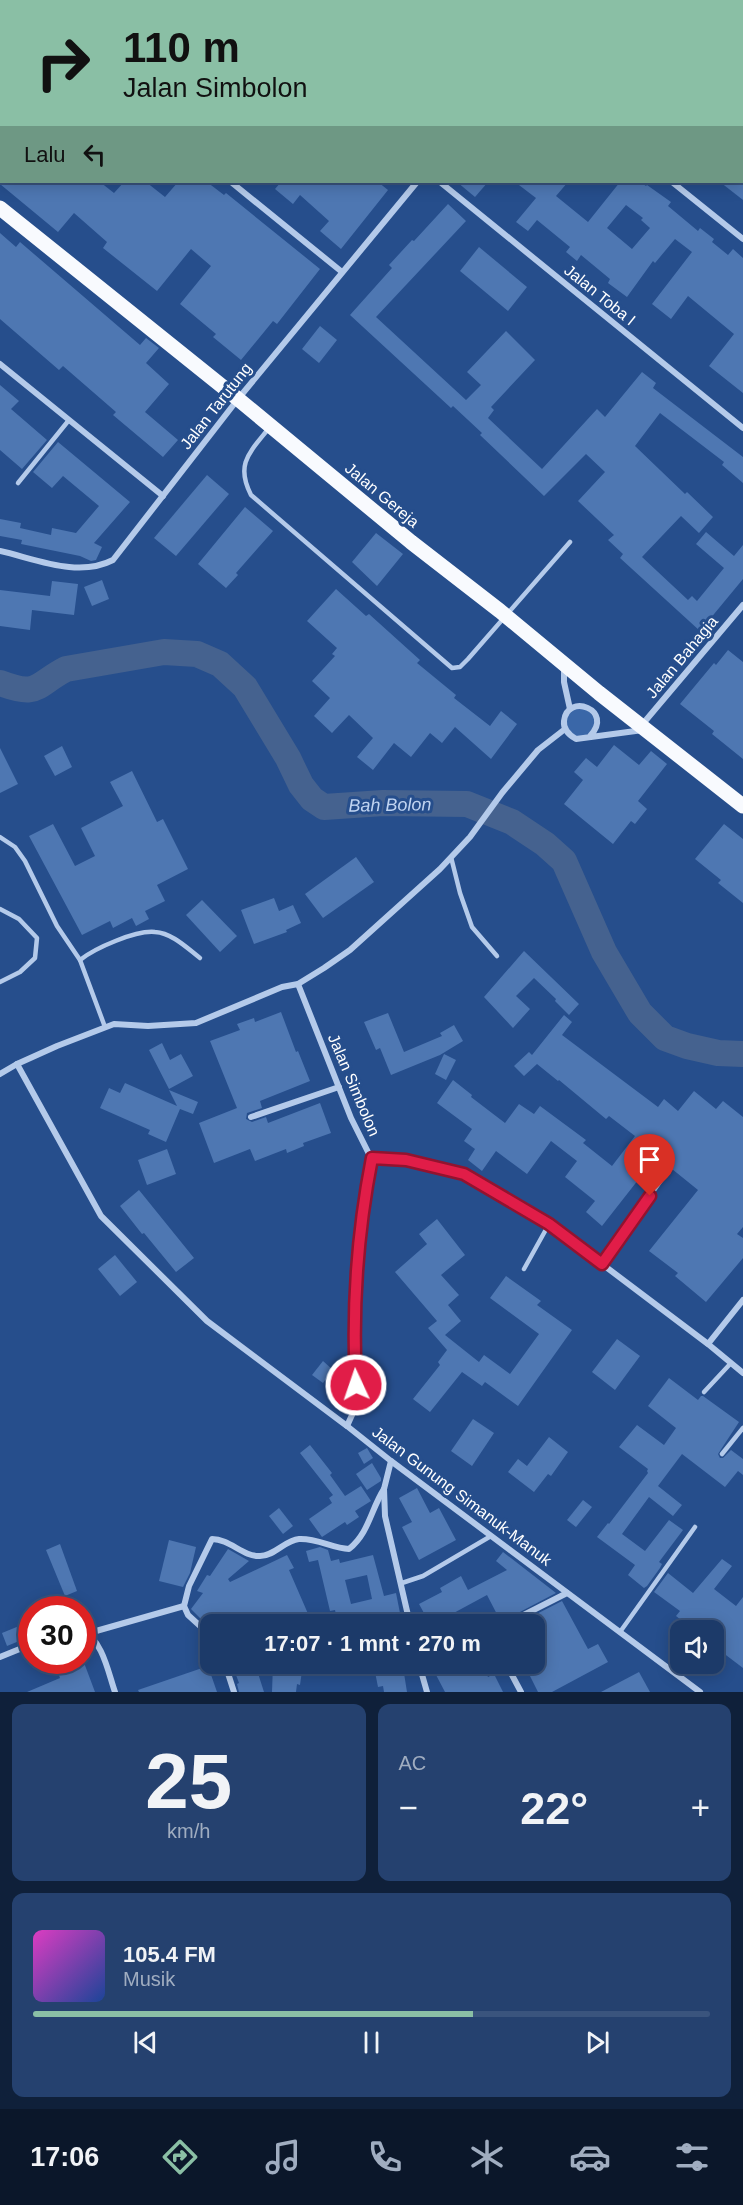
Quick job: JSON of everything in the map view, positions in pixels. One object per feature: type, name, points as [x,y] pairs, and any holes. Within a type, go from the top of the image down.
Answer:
[{"type":"main road","name":"Jalan Gereja","points":[[0,208],[238,399],[411,542],[743,806]]},
{"type":"street","points":[[232,183],[342,272]]},
{"type":"street","name":"Jalan Tarutung","points":[[0,551],[75,568],[98,567],[113,560],[238,399],[416,183]]},
{"type":"street","name":"Jalan Toba I","points":[[441,183],[743,428]]},
{"type":"street","points":[[673,183],[743,239]]},
{"type":"street","points":[[0,364],[163,496]]},
{"type":"street","name":"Jalan Bahagia","points":[[643,728],[743,605]]},
{"type":"street","points":[[564,663],[564,682],[570,709],[564,722],[565,729],[576,739],[590,736],[596,730],[596,716],[585,706],[570,709]]},
{"type":"street","points":[[591,710],[599,693]]},
{"type":"street","points":[[590,736],[608,736],[643,728]]},
{"type":"street","points":[[0,1074],[17,1064],[114,1024],[148,1026],[196,1023],[282,987],[298,984],[350,950],[452,858],[538,750],[565,729]]},
{"type":"street","name":"Jalan Simbolon","points":[[298,984],[351,1118],[372,1158],[406,1160],[464,1174],[549,1224],[743,1373]]},
{"type":"street","name":"Jalan Gunung Simanuk-Manuk","points":[[17,1064],[101,1216],[207,1321],[700,1692]]},
{"type":"street","points":[[251,1117],[339,1087]]},
{"type":"street","points":[[347,1426],[357,1404],[353,1328],[356,1276],[362,1210],[372,1158]]},
{"type":"street","points":[[708,1344],[743,1300]]},
{"type":"street","points":[[200,1626],[188,1615],[184,1606],[189,1586],[212,1539],[222,1540],[258,1557],[292,1540],[313,1539],[341,1549],[350,1549],[360,1540],[368,1525],[384,1489],[391,1461]]},
{"type":"street","points":[[384,1489],[385,1516],[408,1614]]},
{"type":"street","points":[[526,1614],[567,1593]]},
{"type":"street","points":[[96,1628],[184,1606]]},
{"type":"street","points":[[96,1644],[116,1692]]},
{"type":"street","points":[[0,1658],[18,1650]]},
{"type":"street","points":[[228,1674],[234,1692]]},
{"type":"street","points":[[421,1674],[427,1692]]},
{"type":"street","points":[[511,1674],[521,1692]]},
{"type":"lane","points":[[18,483],[69,420]]},
{"type":"lane","points":[[270,426],[248,455],[243,472],[251,495],[452,668],[460,668],[570,542]]},
{"type":"lane","points":[[0,837],[15,847],[25,861],[57,926],[80,960],[105,1027]]},
{"type":"lane","points":[[452,858],[460,893],[472,927],[497,956]]},
{"type":"lane","points":[[0,909],[19,919],[37,938],[35,958],[20,972],[0,982]]},
{"type":"lane","points":[[80,960],[91,951],[111,942],[155,932],[174,938],[200,958]]},
{"type":"lane","points":[[602,1264],[662,1179]]},
{"type":"lane","points":[[524,1269],[549,1224]]},
{"type":"lane","points":[[704,1392],[731,1363]]},
{"type":"lane","points":[[722,1454],[743,1428]]},
{"type":"lane","points":[[620,1632],[695,1527]]},
{"type":"lane","points":[[402,1583],[423,1576],[491,1536]]},
{"type":"shaded area","points":[[575,708],[588,709],[596,721],[591,733],[578,738],[567,731],[566,717]]},
{"type":"building","points":[[101,183],[114,193],[123,183],[147,183],[165,197],[177,183],[208,183],[224,195],[226,193],[320,269],[277,324],[273,321],[241,360],[213,337],[216,334],[180,304],[211,266],[191,249],[157,291],[103,248],[107,242],[74,213],[58,232],[0,184]]},
{"type":"building","points":[[280,183],[379,183],[388,190],[341,249],[320,231],[329,221],[300,195],[293,204],[275,189]]},
{"type":"building","points":[[458,183],[487,183],[475,197]]},
{"type":"building","points":[[516,183],[567,183],[556,196],[588,222],[619,183],[647,185],[671,202],[668,206],[698,231],[700,228],[714,239],[712,242],[728,255],[733,249],[743,258],[743,393],[709,366],[734,334],[688,296],[671,319],[652,304],[692,252],[675,239],[655,263],[653,261],[627,297],[608,283],[610,279],[581,255],[577,261],[566,252],[570,247],[537,220],[528,231],[516,222],[536,198]],"holes":[[[626,205],[643,218],[641,220],[650,228],[632,249],[607,228]]]},
{"type":"building","points":[[721,183],[743,183],[743,200]]},
{"type":"building","points":[[448,204],[466,221],[376,317],[466,400],[481,385],[467,372],[506,331],[535,360],[491,407],[494,410],[488,418],[542,469],[597,409],[605,417],[642,372],[656,383],[653,388],[743,457],[743,483],[722,465],[724,462],[660,413],[635,446],[685,494],[687,492],[713,517],[699,533],[681,516],[642,557],[688,600],[692,596],[697,601],[724,568],[696,544],[706,532],[734,556],[743,545],[743,579],[700,631],[620,558],[623,554],[608,540],[614,535],[578,501],[605,472],[586,454],[544,496],[480,435],[482,433],[453,406],[451,408],[350,315],[392,268],[389,265]]},
{"type":"building","points":[[0,233],[16,247],[20,242],[140,345],[146,338],[159,348],[146,363],[169,384],[145,412],[178,440],[163,457],[113,415],[116,412],[63,366],[59,370],[0,319]]},
{"type":"building","points":[[479,247],[527,287],[508,311],[460,271]]},
{"type":"building","points":[[320,326],[337,340],[319,363],[302,349]]},
{"type":"building","points":[[0,385],[19,401],[11,409],[47,440],[22,469],[0,450]]},
{"type":"building","points":[[58,442],[130,502],[94,543],[102,547],[96,560],[91,561],[80,556],[21,544],[22,540],[0,536],[0,519],[21,523],[20,528],[51,535],[52,528],[76,533],[99,506],[63,476],[52,488],[33,472]]},
{"type":"building","points":[[207,475],[229,494],[176,556],[154,538]]},
{"type":"building","points":[[245,507],[273,531],[236,573],[238,575],[226,588],[198,564]]},
{"type":"building","points":[[376,533],[403,554],[377,586],[352,562]]},
{"type":"building","points":[[102,580],[109,599],[92,606],[84,587]]},
{"type":"building","points":[[52,581],[78,584],[74,615],[32,610],[30,630],[0,626],[0,590],[50,596]]},
{"type":"building","points":[[336,589],[366,616],[369,614],[420,660],[417,663],[456,695],[454,698],[490,726],[501,711],[517,724],[491,759],[455,727],[442,743],[430,733],[411,757],[394,743],[373,770],[357,757],[373,738],[349,715],[332,733],[314,716],[330,698],[312,681],[335,656],[332,654],[337,648],[307,621]]},
{"type":"building","points":[[728,650],[743,662],[743,759],[712,734],[714,731],[680,704],[714,663],[716,665]]},
{"type":"building","points":[[614,745],[639,765],[651,751],[667,764],[638,801],[647,809],[635,824],[631,821],[613,844],[564,804],[583,780],[574,772],[586,758],[597,767]]},
{"type":"building","points":[[62,746],[72,767],[55,776],[44,756]]},
{"type":"building","points":[[0,748],[18,784],[0,793]]},
{"type":"building","points":[[132,771],[157,822],[163,819],[188,869],[157,885],[165,901],[145,911],[149,919],[136,926],[132,918],[113,928],[110,921],[82,935],[29,836],[53,824],[75,866],[95,856],[81,828],[123,806],[110,782]]},
{"type":"building","points":[[724,824],[743,839],[743,903],[718,883],[721,880],[695,859]]},
{"type":"building","points":[[356,857],[374,882],[323,918],[305,894]]},
{"type":"building","points":[[274,898],[279,911],[293,905],[301,923],[286,930],[287,932],[254,944],[241,910]]},
{"type":"building","points":[[202,900],[237,936],[220,952],[186,915]]},
{"type":"building","points":[[524,951],[579,1004],[569,1015],[534,978],[516,996],[530,1009],[513,1028],[484,997]]},
{"type":"building","points":[[281,1012],[310,1081],[260,1101],[262,1108],[247,1113],[246,1119],[252,1122],[266,1117],[268,1123],[320,1103],[331,1133],[303,1143],[304,1146],[287,1153],[286,1149],[255,1161],[250,1149],[214,1163],[199,1123],[237,1108],[210,1041],[240,1030],[237,1024],[254,1018],[255,1022]]},
{"type":"building","points":[[388,1013],[404,1052],[442,1036],[440,1033],[454,1025],[463,1041],[440,1055],[391,1075],[380,1048],[376,1050],[364,1022]]},
{"type":"building","points":[[564,1015],[572,1022],[562,1035],[658,1107],[664,1099],[678,1111],[694,1091],[716,1109],[723,1101],[743,1117],[743,1227],[737,1234],[743,1238],[743,1258],[706,1302],[675,1276],[678,1273],[649,1251],[698,1190],[651,1152],[636,1171],[642,1175],[602,1226],[586,1212],[595,1201],[565,1177],[577,1161],[551,1141],[527,1174],[496,1151],[482,1171],[468,1160],[475,1149],[464,1141],[472,1129],[437,1103],[453,1080],[505,1123],[519,1104],[534,1114],[540,1106],[586,1140],[583,1143],[612,1166],[635,1136],[609,1116],[606,1119],[537,1064],[524,1076],[514,1066],[529,1052],[532,1055]]},
{"type":"building","points":[[162,1043],[170,1060],[181,1054],[193,1076],[169,1089],[149,1050]]},
{"type":"building","points":[[444,1054],[456,1060],[446,1080],[435,1074]]},
{"type":"building","points":[[125,1083],[177,1106],[169,1090],[198,1102],[193,1114],[180,1109],[166,1142],[148,1134],[150,1130],[100,1108],[109,1088],[120,1093]]},
{"type":"building","points":[[167,1149],[176,1174],[147,1185],[138,1160]]},
{"type":"building","points":[[139,1190],[194,1258],[176,1272],[120,1206]]},
{"type":"building","points":[[437,1219],[465,1255],[441,1275],[459,1295],[448,1305],[461,1321],[445,1335],[479,1362],[484,1355],[510,1374],[539,1334],[490,1298],[506,1276],[541,1301],[537,1305],[572,1330],[518,1406],[485,1382],[482,1386],[462,1372],[430,1412],[413,1399],[440,1365],[438,1362],[447,1350],[428,1328],[437,1321],[395,1272],[427,1244],[419,1234]]},
{"type":"building","points":[[115,1255],[137,1282],[120,1296],[98,1269]]},
{"type":"building","points":[[617,1339],[640,1356],[615,1390],[592,1372]]},
{"type":"building","points":[[323,1361],[333,1370],[323,1383],[312,1375]]},
{"type":"building","points":[[669,1378],[698,1400],[703,1396],[739,1422],[718,1454],[720,1458],[723,1458],[731,1450],[743,1459],[743,1475],[738,1471],[725,1487],[682,1454],[658,1486],[682,1505],[673,1516],[649,1497],[622,1534],[645,1551],[669,1520],[683,1530],[659,1562],[662,1564],[660,1568],[644,1588],[628,1575],[635,1565],[597,1537],[648,1473],[648,1469],[619,1447],[637,1425],[664,1445],[676,1428],[648,1406]]},
{"type":"building","points":[[473,1419],[494,1433],[472,1466],[451,1451]]},
{"type":"building","points":[[549,1437],[568,1452],[551,1476],[548,1474],[534,1492],[508,1472],[518,1459],[527,1466]]},
{"type":"building","points":[[310,1445],[332,1473],[330,1475],[345,1496],[361,1486],[371,1501],[355,1511],[359,1517],[347,1525],[345,1522],[322,1537],[309,1519],[332,1503],[329,1498],[333,1495],[300,1453]]},
{"type":"building","points":[[367,1448],[373,1458],[364,1464],[358,1453]]},
{"type":"building","points":[[372,1463],[381,1481],[367,1490],[356,1474]]},
{"type":"building","points":[[417,1488],[430,1513],[439,1508],[456,1540],[419,1560],[402,1527],[412,1522],[399,1498]]},
{"type":"building","points":[[583,1500],[592,1507],[576,1527],[567,1520]]},
{"type":"building","points":[[279,1508],[293,1526],[283,1534],[269,1516]]},
{"type":"building","points":[[169,1540],[196,1547],[190,1573],[183,1587],[159,1581]]},
{"type":"building","points":[[60,1544],[77,1591],[65,1596],[46,1550]]},
{"type":"building","points":[[320,1547],[328,1550],[331,1561],[339,1559],[340,1563],[373,1555],[384,1596],[396,1593],[400,1613],[336,1614],[335,1610],[330,1611],[318,1560],[309,1562],[306,1551]],"holes":[[[367,1575],[372,1599],[351,1604],[345,1580]]]},
{"type":"building","points":[[228,1549],[249,1561],[228,1579],[230,1582],[287,1555],[294,1568],[289,1570],[308,1614],[200,1614],[200,1618],[191,1609],[203,1593],[197,1591],[207,1575],[210,1576]]},
{"type":"building","points":[[503,1552],[556,1593],[516,1614],[497,1614],[487,1595],[452,1614],[424,1614],[419,1604],[442,1592],[440,1588],[461,1576],[468,1590],[507,1570],[496,1561]]},
{"type":"building","points":[[722,1559],[732,1566],[714,1589],[736,1606],[743,1597],[743,1668],[724,1654],[724,1620],[681,1620],[676,1616],[680,1611],[654,1592],[668,1573],[693,1593]]},
{"type":"building","points":[[562,1601],[588,1649],[598,1644],[608,1662],[552,1692],[538,1692],[529,1674],[545,1674],[545,1614],[537,1614]]},
{"type":"building","points":[[18,1626],[18,1642],[7,1646],[2,1633]]},
{"type":"building","points":[[200,1669],[200,1674],[211,1674],[217,1692],[139,1692],[138,1690]]},
{"type":"building","points":[[639,1672],[650,1692],[601,1692]]},
{"type":"building","points":[[58,1674],[88,1674],[95,1692],[27,1692],[60,1678]]},
{"type":"building","points":[[236,1674],[258,1674],[264,1692],[239,1692],[237,1684],[239,1683]]},
{"type":"building","points":[[273,1674],[302,1674],[296,1692],[272,1692]]},
{"type":"building","points":[[375,1674],[404,1674],[407,1692],[384,1692],[383,1686],[378,1687]]},
{"type":"building","points":[[436,1674],[487,1674],[488,1677],[494,1674],[503,1692],[445,1692]]},
{"type":"waterway","name":"Bah Bolon","points":[[0,683],[22,689],[36,688],[66,669],[164,652],[197,654],[220,664],[245,687],[288,758],[301,785],[312,799],[324,807],[383,803],[467,804],[512,822],[545,844],[564,861],[604,952],[640,1013],[665,1038],[718,1053],[743,1054]]},
{"type":"route","points":[[356,1385],[353,1328],[356,1276],[362,1210],[372,1158],[406,1160],[464,1174],[549,1224],[602,1264],[650,1196]]}]
